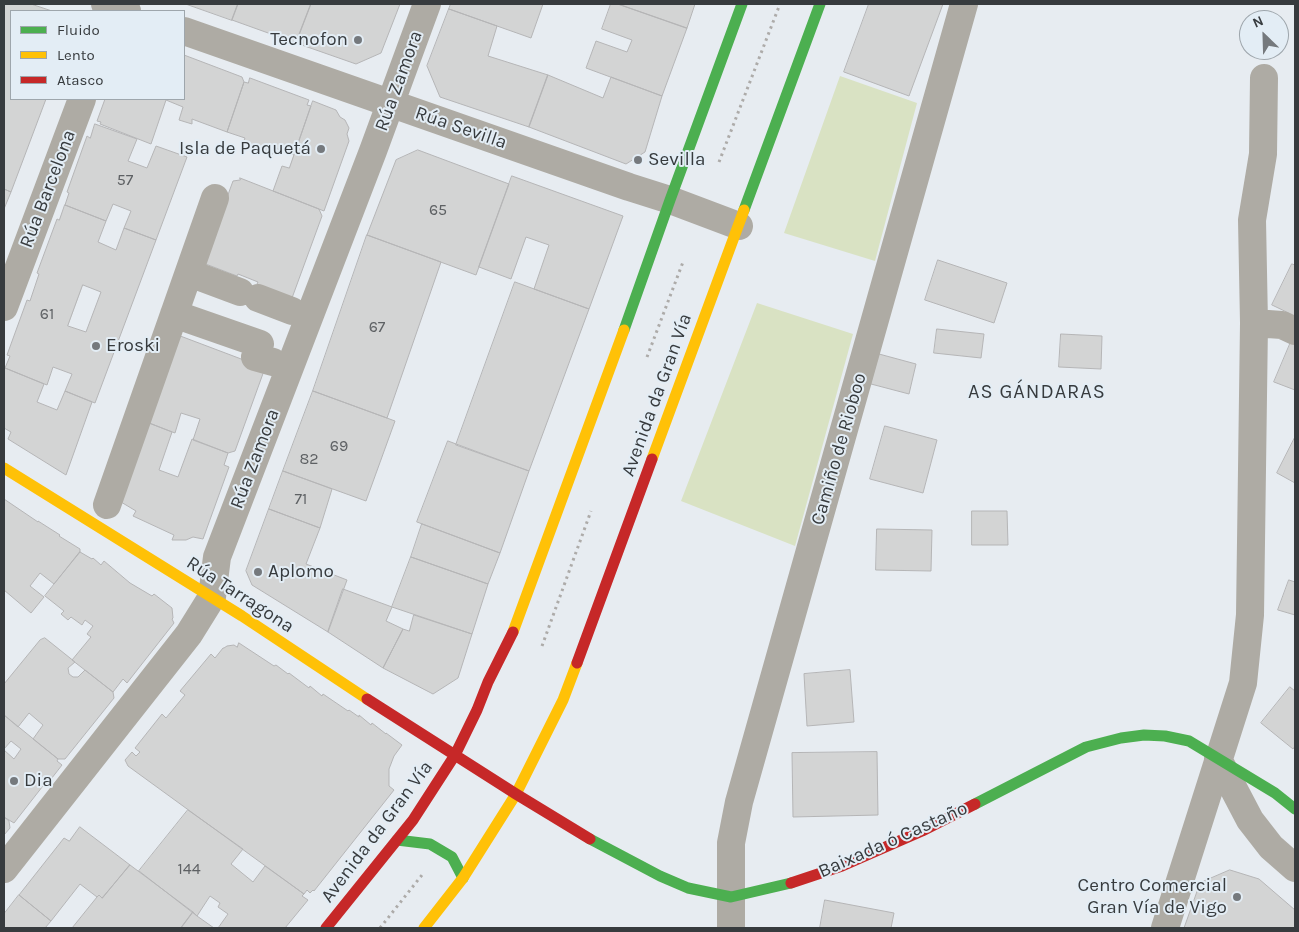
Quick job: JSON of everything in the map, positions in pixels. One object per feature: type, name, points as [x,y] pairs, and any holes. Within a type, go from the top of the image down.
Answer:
[{"type":"main road","name":"Avenida da Gran Vía","points":[[326,928],[413,820],[455,755],[478,710],[488,682],[512,634],[742,4]]},
{"type":"main road","name":"Avenida da Gran Vía","points":[[424,928],[463,878],[516,794],[563,700],[820,4]]},
{"type":"main road","name":"Rúa Tarragona","points":[[4,468],[212,597],[455,755]]},
{"type":"main road","name":"Baixada ó Castaño","points":[[516,794],[660,876],[688,888],[731,897],[786,884],[842,866],[922,832],[1086,747],[1121,738],[1144,735],[1165,736],[1190,741],[1285,801]]},
{"type":"main road","name":"Avenida da Gran Vía","points":[[455,755],[516,794]]},
{"type":"main road","points":[[397,840],[430,844],[452,857],[463,878]]},
{"type":"street","name":"Rúa Zamora","points":[[4,869],[189,634],[212,597],[217,557],[427,4]]},
{"type":"street","name":"Camiño de Rioboo","points":[[731,928],[731,843],[739,802],[964,4]]},
{"type":"street","name":"Rúa Sevilla","points":[[185,31],[670,200],[738,226]]},
{"type":"street","points":[[1165,928],[1243,682],[1250,616],[1254,322],[1252,220],[1263,154],[1264,78]]},
{"type":"street","name":"Rúa Barcelona","points":[[4,307],[82,100]]},
{"type":"street","points":[[107,505],[215,198]]},
{"type":"street","points":[[189,273],[292,310]]},
{"type":"street","points":[[174,314],[260,344],[255,357],[273,362]]},
{"type":"street","points":[[1254,322],[1282,325],[1295,331]]},
{"type":"street","name":"Baixada ó Castaño","points":[[1218,759],[1250,820],[1271,847],[1295,868]]},
{"type":"street","points":[[1250,820],[1252,807],[1259,799],[1285,801]]},
{"type":"path","points":[[719,162],[780,4]]},
{"type":"path","points":[[380,928],[422,876]]},
{"type":"green space","points":[[840,76],[917,103],[875,261],[784,233]]},
{"type":"green space","points":[[757,303],[853,334],[795,546],[681,501]]},
{"type":"building","points":[[4,4],[31,4],[49,10],[10,10],[10,100],[46,100],[11,192],[4,189]]},
{"type":"building","points":[[186,4],[238,4],[232,20]]},
{"type":"building","points":[[238,4],[311,4],[296,43],[232,20]]},
{"type":"building","points":[[311,4],[400,4],[381,53],[356,64],[296,43]]},
{"type":"building","points":[[451,4],[543,4],[531,38],[449,9]]},
{"type":"building","points":[[611,4],[618,4],[687,28],[662,96],[586,68],[596,41],[627,52],[632,40],[602,29]]},
{"type":"building","points":[[618,4],[695,4],[687,28]]},
{"type":"building","points":[[869,4],[943,4],[909,96],[844,72]]},
{"type":"building","points":[[449,9],[497,26],[488,56],[548,75],[529,127],[440,97],[427,66]]},
{"type":"building","points":[[185,55],[242,77],[244,82],[227,132],[192,119],[192,124],[179,120],[183,107],[166,100],[185,100]]},
{"type":"building","points":[[548,75],[603,98],[611,77],[662,96],[645,152],[626,164],[529,127]]},
{"type":"building","points":[[250,78],[309,100],[307,105],[311,106],[294,155],[275,148],[273,154],[243,143],[245,138],[227,132],[244,82],[248,83]]},
{"type":"building","points":[[105,100],[166,100],[151,144],[100,124],[101,122],[97,121]]},
{"type":"building","points":[[313,101],[336,110],[349,128],[347,134],[349,141],[324,211],[273,191],[282,166],[289,168]]},
{"type":"building","points":[[95,124],[137,139],[128,161],[147,168],[156,146],[187,157],[156,240],[124,228],[131,211],[113,204],[106,221],[65,205],[69,193],[67,192],[87,136],[90,138]]},
{"type":"building","points":[[418,150],[509,184],[476,275],[367,235],[396,160]]},
{"type":"building","points":[[512,176],[623,216],[589,309],[534,289],[549,245],[526,237],[511,279],[479,267]]},
{"type":"building","points":[[240,178],[319,209],[322,216],[292,298],[238,274],[237,276],[203,263],[233,181],[240,180]]},
{"type":"building","points":[[4,189],[11,192],[4,209]]},
{"type":"building","points":[[65,205],[106,221],[98,242],[116,250],[124,228],[156,240],[95,403],[65,391],[72,374],[53,367],[47,385],[5,368],[10,356],[7,355],[27,300],[30,301],[39,274],[37,273],[57,219],[59,220]],"holes":[[[83,285],[101,292],[86,332],[68,326]]]},
{"type":"building","points":[[367,235],[441,262],[387,418],[313,391]]},
{"type":"building","points":[[938,260],[1007,283],[994,323],[925,300]]},
{"type":"building","points":[[1292,264],[1295,265],[1295,316],[1272,305]]},
{"type":"building","points":[[515,282],[589,309],[529,471],[456,445]]},
{"type":"building","points":[[937,329],[984,334],[981,358],[934,353]]},
{"type":"building","points":[[175,334],[265,368],[235,451],[228,453],[193,440],[200,419],[181,413],[175,433],[149,423]]},
{"type":"building","points":[[1061,334],[1102,336],[1101,369],[1059,367]]},
{"type":"building","points":[[1293,337],[1295,338],[1295,390],[1274,382]]},
{"type":"building","points":[[879,354],[916,364],[909,394],[871,384]]},
{"type":"building","points":[[5,368],[44,384],[37,402],[57,410],[65,391],[92,402],[66,475],[8,439],[11,432],[4,428]]},
{"type":"building","points":[[313,391],[395,421],[366,501],[283,471]]},
{"type":"building","points":[[149,423],[172,432],[159,470],[178,477],[192,439],[228,453],[224,465],[229,467],[203,539],[193,537],[186,540],[172,540],[174,535],[133,516],[136,511],[121,502]]},
{"type":"building","points":[[885,426],[937,440],[923,493],[870,479]]},
{"type":"building","points":[[1295,437],[1295,483],[1277,473]]},
{"type":"building","points":[[448,441],[529,471],[500,553],[417,522]]},
{"type":"building","points":[[283,471],[332,489],[320,528],[269,509]]},
{"type":"building","points":[[4,499],[80,549],[80,552],[54,584],[40,573],[30,586],[44,597],[31,613],[4,590]]},
{"type":"building","points":[[269,509],[320,528],[306,564],[347,580],[328,632],[252,585],[246,571]]},
{"type":"building","points":[[972,511],[1007,511],[1008,545],[972,545]]},
{"type":"building","points":[[422,524],[500,553],[488,584],[411,557]]},
{"type":"building","points":[[877,529],[932,530],[931,571],[876,570]]},
{"type":"building","points":[[80,552],[93,558],[101,565],[104,561],[130,583],[152,596],[154,594],[172,608],[174,623],[127,683],[123,679],[113,692],[72,660],[91,637],[87,634],[93,626],[85,620],[82,625],[71,617],[68,620],[61,614],[64,611],[45,596]]},
{"type":"building","points":[[411,557],[488,584],[472,634],[392,607]]},
{"type":"building","points":[[1289,580],[1295,582],[1295,615],[1278,610]]},
{"type":"building","points":[[343,589],[392,607],[386,621],[403,629],[383,668],[328,632]]},
{"type":"building","points":[[414,615],[472,634],[458,678],[433,694],[383,668],[403,629],[409,631]]},
{"type":"building","points":[[45,638],[75,662],[68,668],[69,674],[73,677],[78,677],[85,670],[113,692],[114,698],[65,759],[58,759],[33,739],[43,725],[29,713],[18,727],[4,715],[4,684],[40,640]]},
{"type":"building","points":[[239,643],[274,666],[276,665],[289,673],[309,688],[310,686],[322,696],[323,694],[348,711],[359,717],[359,715],[371,725],[372,723],[402,745],[394,756],[389,769],[389,786],[394,790],[314,891],[310,893],[307,890],[304,894],[128,766],[125,760],[132,752],[136,756],[140,752],[135,748],[162,714],[166,718],[185,695],[180,691],[211,654],[215,658],[223,648],[234,645],[237,647]]},
{"type":"building","points":[[850,670],[854,722],[807,726],[804,674]]},
{"type":"building","points":[[1290,687],[1295,691],[1295,746],[1293,749],[1261,723]]},
{"type":"building","points":[[4,715],[58,759],[57,761],[62,765],[14,823],[4,817],[4,750],[14,759],[21,749],[11,741],[4,749]]},
{"type":"building","points":[[877,752],[878,815],[793,817],[792,753]]},
{"type":"building","points":[[188,810],[243,849],[231,864],[253,882],[265,866],[304,894],[302,896],[308,900],[285,928],[218,928],[228,914],[218,907],[220,903],[210,896],[197,916],[139,871]]},
{"type":"building","points":[[4,817],[9,821],[10,828],[4,835]]},
{"type":"building","points":[[80,827],[130,865],[102,898],[99,895],[97,897],[80,884],[51,921],[19,895],[64,838],[69,841]]},
{"type":"building","points":[[130,865],[193,912],[181,928],[72,928],[97,897],[99,895],[102,898]]},
{"type":"building","name":"Centro Comercial Gran Vía de Vigo","points":[[1230,870],[1259,879],[1295,910],[1295,928],[1184,928],[1200,883]]},
{"type":"building","points":[[19,895],[51,921],[45,928],[4,928],[4,914]]},
{"type":"building","points":[[825,900],[894,913],[891,928],[820,928]]},
{"type":"building","points":[[193,912],[197,916],[214,928],[181,928]]},
{"type":"traffic: fast","points":[[624,330],[742,4]]},
{"type":"traffic: fast","points":[[744,210],[820,4]]},
{"type":"traffic: fast","points":[[975,804],[1086,747],[1121,738],[1144,735],[1165,736],[1189,741],[1275,793],[1295,809]]},
{"type":"traffic: fast","points":[[590,839],[660,876],[688,888],[731,897],[791,883]]},
{"type":"traffic: fast","points":[[397,840],[430,844],[452,857],[463,878]]},
{"type":"traffic: slow","points":[[652,459],[744,210]]},
{"type":"traffic: slow","points":[[513,632],[624,330]]},
{"type":"traffic: slow","points":[[4,468],[242,616],[367,699]]},
{"type":"traffic: slow","points":[[424,928],[463,878],[516,794],[563,700],[577,663]]},
{"type":"traffic: jam","points":[[577,663],[652,459]]},
{"type":"traffic: jam","points":[[326,928],[413,820],[455,755],[513,632]]},
{"type":"traffic: jam","points":[[367,699],[590,839]]},
{"type":"traffic: jam","points":[[791,883],[842,866],[922,831],[975,804]]},
{"type":"place","name":"Tecnofon","points":[[358,40]]},
{"type":"place","name":"Isla de Paquetá","points":[[321,149]]},
{"type":"place","name":"Sevilla","points":[[638,160]]},
{"type":"place","name":"Eroski","points":[[96,346]]},
{"type":"place","name":"Aplomo","points":[[258,572]]},
{"type":"place","name":"Dia","points":[[14,781]]},
{"type":"place","name":"Centro Comercial Gran Vía de Vigo","points":[[1237,897]]},
{"type":"district","name":"AS GÁNDARAS","points":[[1037,392]]}]
